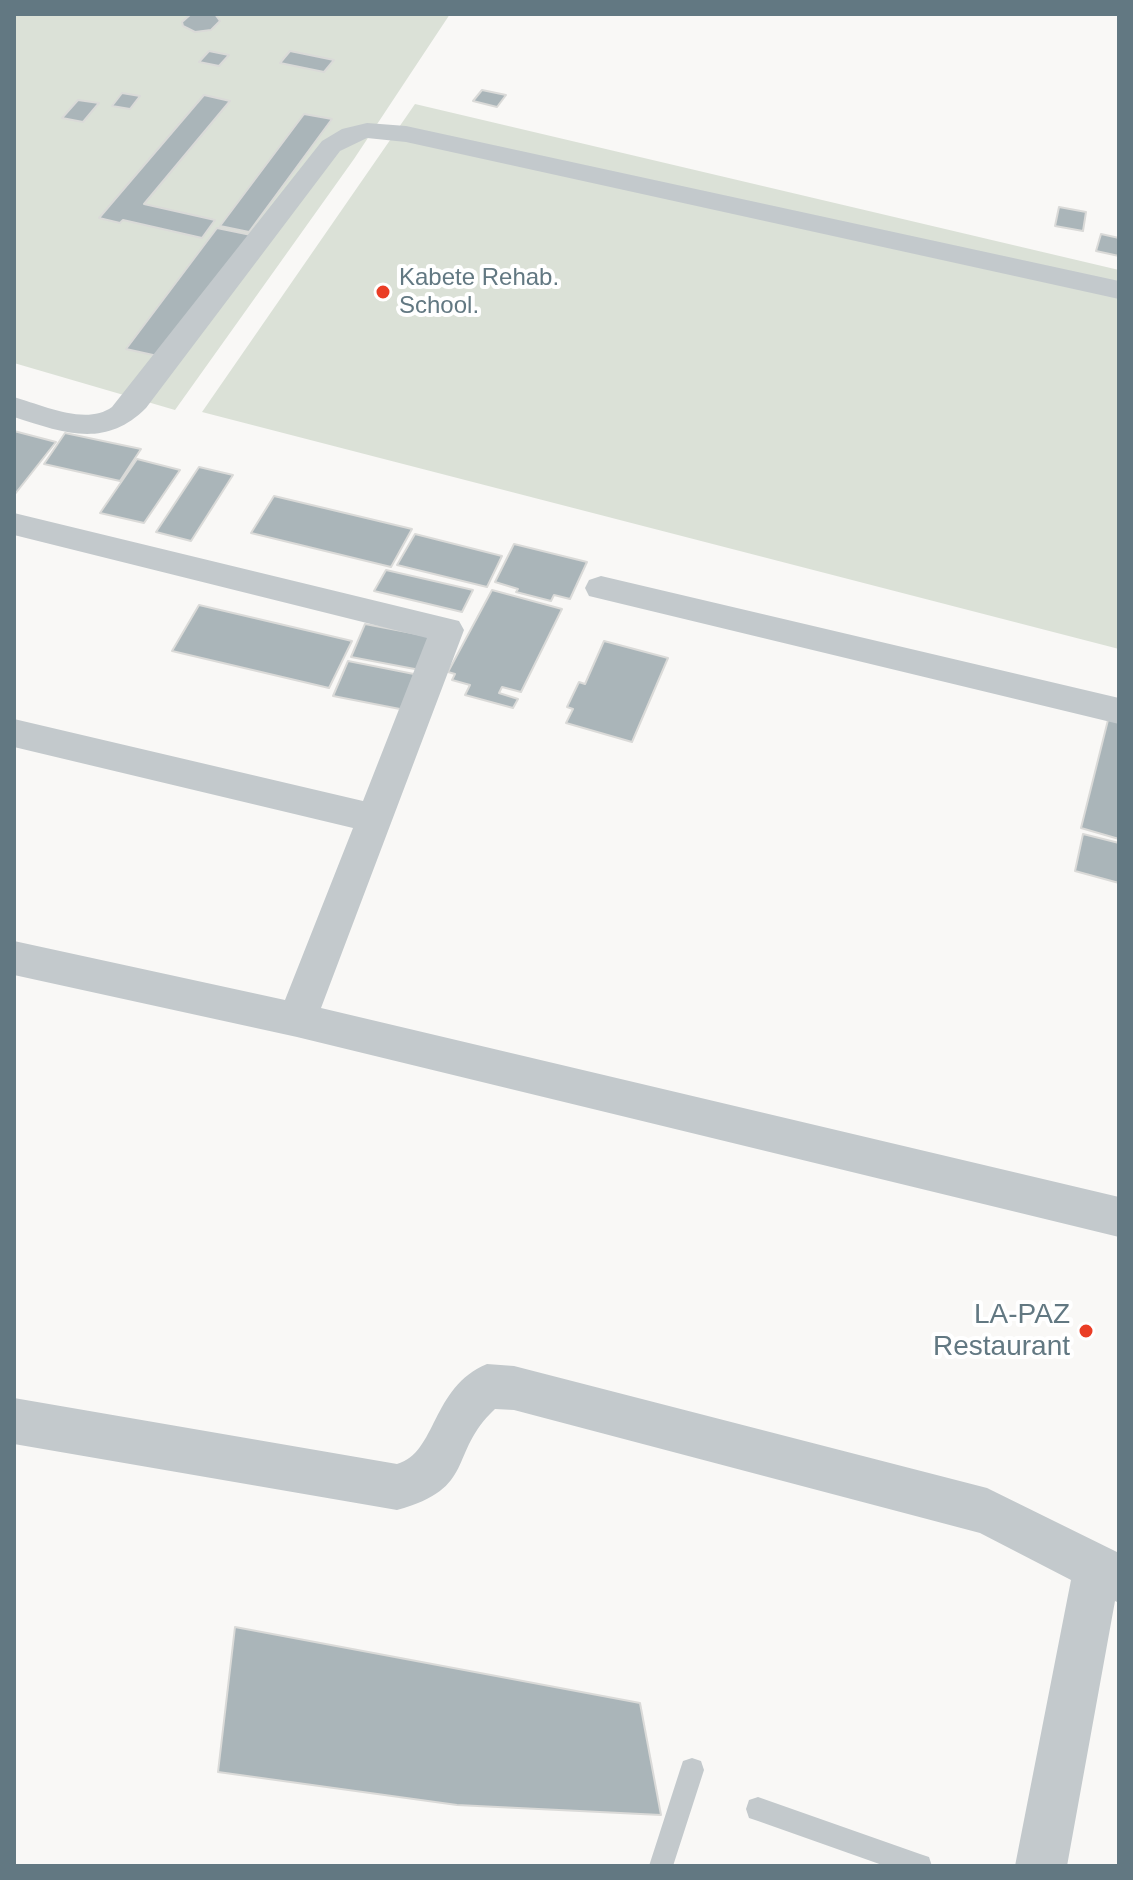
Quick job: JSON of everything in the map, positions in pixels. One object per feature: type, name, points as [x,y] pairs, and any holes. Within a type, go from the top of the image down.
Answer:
[{"type":"street","points":[[14,407],[72,422],[101,424],[119,417],[145,389],[331,146],[355,131],[379,129],[406,134],[1119,290]]},
{"type":"street","points":[[14,524],[447,630],[297,1020]]},
{"type":"street","points":[[601,588],[1119,711]]},
{"type":"street","points":[[14,733],[374,818]]},
{"type":"street","points":[[14,958],[297,1020],[1119,1217]]},
{"type":"street","points":[[14,1421],[397,1487],[420,1483],[436,1466],[462,1411],[487,1386],[514,1388],[987,1511],[1108,1573],[1041,1866]]},
{"type":"lane","points":[[661,1866],[692,1770]]},
{"type":"lane","points":[[758,1809],[920,1866]]},
{"type":"shaded area","points":[[14,14],[450,14],[354,159],[175,410],[14,363]]},
{"type":"shaded area","points":[[415,104],[1119,270],[1119,649],[202,412]]},
{"type":"building","points":[[191,14],[215,14],[220,21],[211,30],[195,32],[183,26],[182,22]]},
{"type":"building","points":[[209,51],[229,55],[219,66],[199,62]]},
{"type":"building","points":[[290,51],[334,60],[324,72],[280,63]]},
{"type":"building","points":[[482,90],[506,95],[497,107],[473,101]]},
{"type":"building","points":[[122,93],[140,96],[130,109],[112,106]]},
{"type":"building","points":[[204,95],[230,101],[144,204],[215,220],[202,238],[123,220],[120,223],[99,218]]},
{"type":"building","points":[[78,100],[99,103],[83,122],[62,118]]},
{"type":"building","points":[[304,114],[332,119],[249,232],[220,226]]},
{"type":"building","points":[[1059,207],[1086,212],[1083,231],[1055,226]]},
{"type":"building","points":[[217,228],[251,235],[162,357],[126,349]]},
{"type":"building","points":[[1101,234],[1119,238],[1119,256],[1096,251]]},
{"type":"building","points":[[14,431],[56,442],[15,494],[14,493]]},
{"type":"building","points":[[65,433],[141,449],[120,481],[44,464]]},
{"type":"building","points":[[137,459],[180,470],[144,523],[100,513]]},
{"type":"building","points":[[199,467],[233,475],[191,541],[156,532]]},
{"type":"building","points":[[274,496],[412,529],[391,567],[251,533]]},
{"type":"building","points":[[415,534],[502,556],[487,587],[397,565]]},
{"type":"building","points":[[514,544],[587,562],[570,599],[554,595],[551,601],[516,592],[518,589],[495,582]]},
{"type":"building","points":[[386,570],[473,590],[462,612],[374,591]]},
{"type":"building","points":[[492,590],[562,609],[521,692],[502,687],[499,693],[518,699],[513,708],[465,695],[470,685],[452,680],[455,674],[448,672]]},
{"type":"building","points":[[199,605],[352,641],[329,688],[172,651]]},
{"type":"building","points":[[365,624],[433,637],[420,670],[351,657]]},
{"type":"building","points":[[604,641],[668,658],[632,742],[566,723],[573,709],[567,707],[579,682],[585,684]]},
{"type":"building","points":[[348,661],[419,675],[405,710],[333,696]]},
{"type":"building","points":[[1110,712],[1119,714],[1119,839],[1081,828]]},
{"type":"building","points":[[1083,834],[1119,843],[1119,883],[1075,871]]},
{"type":"building","points":[[235,1627],[640,1703],[661,1815],[457,1805],[218,1772]]},
{"type":"place","name":"Kabete Rehab. School.","points":[[383,292]]},
{"type":"place","name":"LA-PAZ Restaurant","points":[[1086,1331]]}]
